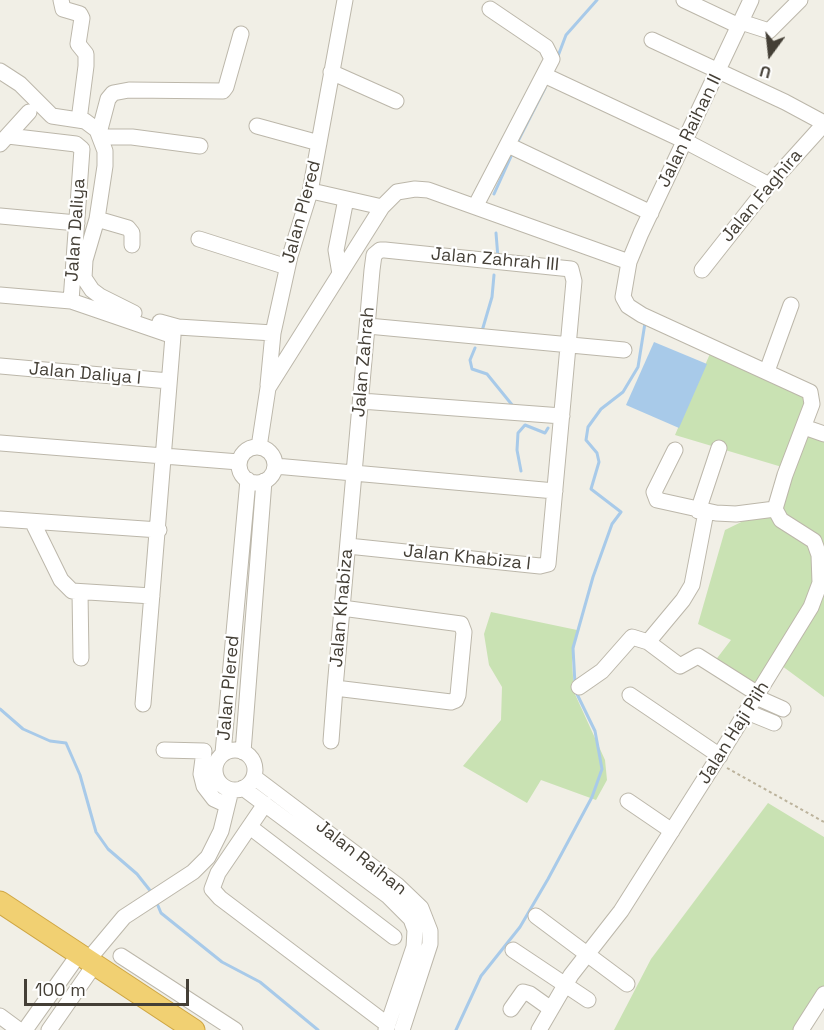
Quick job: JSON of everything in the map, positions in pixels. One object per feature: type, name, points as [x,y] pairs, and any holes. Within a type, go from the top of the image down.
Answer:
[{"type":"highway","points":[[0,902],[194,1030]]},
{"type":"street","points":[[61,0],[63,9],[80,14],[82,18],[78,44],[86,54],[86,66],[79,120]]},
{"type":"street","name":"Jalan Plered","points":[[259,447],[273,333],[287,267],[310,192],[345,0]]},
{"type":"street","points":[[684,0],[740,24],[769,31],[800,0]]},
{"type":"street","name":"Jalan Raihan II","points":[[751,0],[629,262],[623,297],[628,306],[642,315],[767,371]]},
{"type":"street","points":[[476,206],[515,148],[550,78],[551,51],[490,9]]},
{"type":"street","points":[[241,34],[223,91],[129,90],[113,93],[108,99],[100,135],[105,166],[98,219],[85,260],[84,278],[92,290],[106,300],[144,317],[178,327],[273,333]]},
{"type":"street","points":[[652,40],[790,105],[824,124]]},
{"type":"street","points":[[0,71],[20,84],[52,116],[90,123],[100,135],[146,138],[200,146]]},
{"type":"street","points":[[331,72],[396,101]]},
{"type":"street","points":[[550,78],[685,141],[769,185]]},
{"type":"street","points":[[4,140],[29,112]]},
{"type":"street","name":"Jalan Faghira","points":[[702,270],[769,185],[824,124]]},
{"type":"street","points":[[256,126],[319,143]]},
{"type":"street","name":"Jalan Daliya","points":[[4,140],[80,146],[82,151],[71,301],[173,336],[159,530],[142,704]]},
{"type":"street","points":[[515,148],[651,213]]},
{"type":"street","points":[[268,388],[382,207],[397,192],[415,189],[428,190],[629,262]]},
{"type":"street","points":[[316,192],[382,207]]},
{"type":"street","points":[[340,274],[336,250],[346,199]]},
{"type":"street","points":[[0,216],[77,223]]},
{"type":"street","points":[[98,219],[128,228],[132,233],[132,245]]},
{"type":"street","points":[[199,239],[287,267]]},
{"type":"street","name":"Jalan Zahrah III","points":[[376,252],[385,250],[568,268],[574,276],[555,491]]},
{"type":"street","name":"Jalan Zahrah","points":[[354,474],[372,262],[376,252]]},
{"type":"street","points":[[0,295],[71,301]]},
{"type":"street","points":[[675,450],[654,492],[655,498],[702,511],[736,514],[775,509],[784,475],[813,399],[806,390],[767,371],[791,305]]},
{"type":"street","points":[[368,326],[624,350]]},
{"type":"street","name":"Jalan Daliya I","points":[[0,366],[170,381]]},
{"type":"street","points":[[361,401],[562,416]]},
{"type":"street","points":[[804,427],[824,434]]},
{"type":"street","points":[[0,443],[239,462]]},
{"type":"street","points":[[259,447],[271,454],[275,466],[273,473],[256,481],[240,469],[239,462],[246,451],[259,447]]},
{"type":"street","points":[[648,642],[683,600],[692,585],[702,511],[719,448]]},
{"type":"street","points":[[275,466],[555,491]]},
{"type":"street","name":"Jalan Khabiza","points":[[332,741],[354,474]]},
{"type":"street","points":[[243,752],[252,618],[256,481]]},
{"type":"street","name":"Jalan Plered","points":[[224,751],[236,618],[256,481]]},
{"type":"street","name":"Jalan Khabiza I","points":[[348,546],[546,565],[550,559],[555,491]]},
{"type":"street","name":"Jalan Haji Piih","points":[[539,1030],[586,954],[621,910],[672,831],[816,598],[820,583],[819,555],[814,541],[781,520],[775,509]]},
{"type":"street","points":[[0,519],[159,530]]},
{"type":"street","points":[[33,523],[61,580],[72,591],[152,596]]},
{"type":"street","points":[[80,592],[81,658]]},
{"type":"street","points":[[335,688],[450,702],[458,698],[464,632],[461,624],[342,608]]},
{"type":"street","points":[[236,618],[252,618]]},
{"type":"street","points":[[579,687],[602,671],[627,639],[635,637],[648,642],[680,666],[698,656],[757,696],[783,709]]},
{"type":"street","points":[[630,695],[718,759]]},
{"type":"street","points":[[747,712],[774,723]]},
{"type":"street","points":[[25,1030],[124,917],[193,872],[208,857],[218,838],[234,795],[254,777],[253,762],[243,752],[236,750],[164,750]]},
{"type":"street","points":[[204,751],[201,774],[204,786],[214,799],[234,795]]},
{"type":"street","points":[[224,751],[214,766],[214,774],[234,795]]},
{"type":"street","name":"Jalan Raihan","points":[[254,777],[373,876],[414,925],[414,947],[406,994],[392,1028]]},
{"type":"street","name":"Jalan Raihan","points":[[234,795],[266,804],[373,876]]},
{"type":"street","points":[[628,801],[672,831]]},
{"type":"street","points":[[266,804],[214,880],[212,885],[215,893],[392,1028]]},
{"type":"street","points":[[250,827],[394,937]]},
{"type":"street","points":[[536,916],[627,984]]},
{"type":"street","points":[[513,950],[588,1000]]},
{"type":"street","points":[[121,956],[235,1030]]},
{"type":"street","points":[[49,1030],[87,959]]},
{"type":"street","points":[[511,1009],[523,992],[530,994],[551,1009]]},
{"type":"street","points":[[801,1030],[824,994]]},
{"type":"street","points":[[1,1018],[19,1030]]},
{"type":"path","points":[[718,759],[824,822]]},
{"type":"green space","points":[[712,349],[809,396],[810,428],[824,432],[824,697],[774,660],[745,693],[711,666],[731,640],[698,624],[725,530],[774,506],[782,467],[675,435]]},
{"type":"green space","points":[[491,612],[577,630],[572,662],[574,692],[605,760],[607,780],[596,800],[541,780],[527,803],[463,766],[501,720],[502,687],[489,665],[484,634]]},
{"type":"green space","points":[[768,803],[824,837],[824,989],[798,1030],[614,1030],[651,959]]},
{"type":"water","points":[[654,342],[707,364],[679,428],[626,405]]},
{"type":"waterway","points":[[558,56],[566,35],[597,0]]},
{"type":"waterway","points":[[517,143],[545,88]]},
{"type":"waterway","points":[[494,194],[513,152]]},
{"type":"waterway","points":[[496,233],[498,258]]},
{"type":"waterway","points":[[482,331],[492,297],[494,275]]},
{"type":"waterway","points":[[575,684],[573,648],[593,577],[612,524],[621,512],[591,489],[599,462],[597,453],[586,440],[588,427],[601,409],[623,392],[638,367],[645,323]]},
{"type":"waterway","points":[[475,348],[470,360],[472,369],[487,374],[513,406]]},
{"type":"waterway","points":[[521,471],[517,450],[518,433],[525,425],[545,433],[548,428]]},
{"type":"waterway","points":[[456,1030],[481,976],[520,927],[548,879],[592,797],[602,769],[595,731],[575,690]]},
{"type":"waterway","points":[[0,709],[23,729],[50,741],[66,743],[80,775],[96,832],[108,849],[137,874],[152,893]]},
{"type":"waterway","points":[[156,901],[161,913],[222,962],[260,982],[318,1030]]}]
